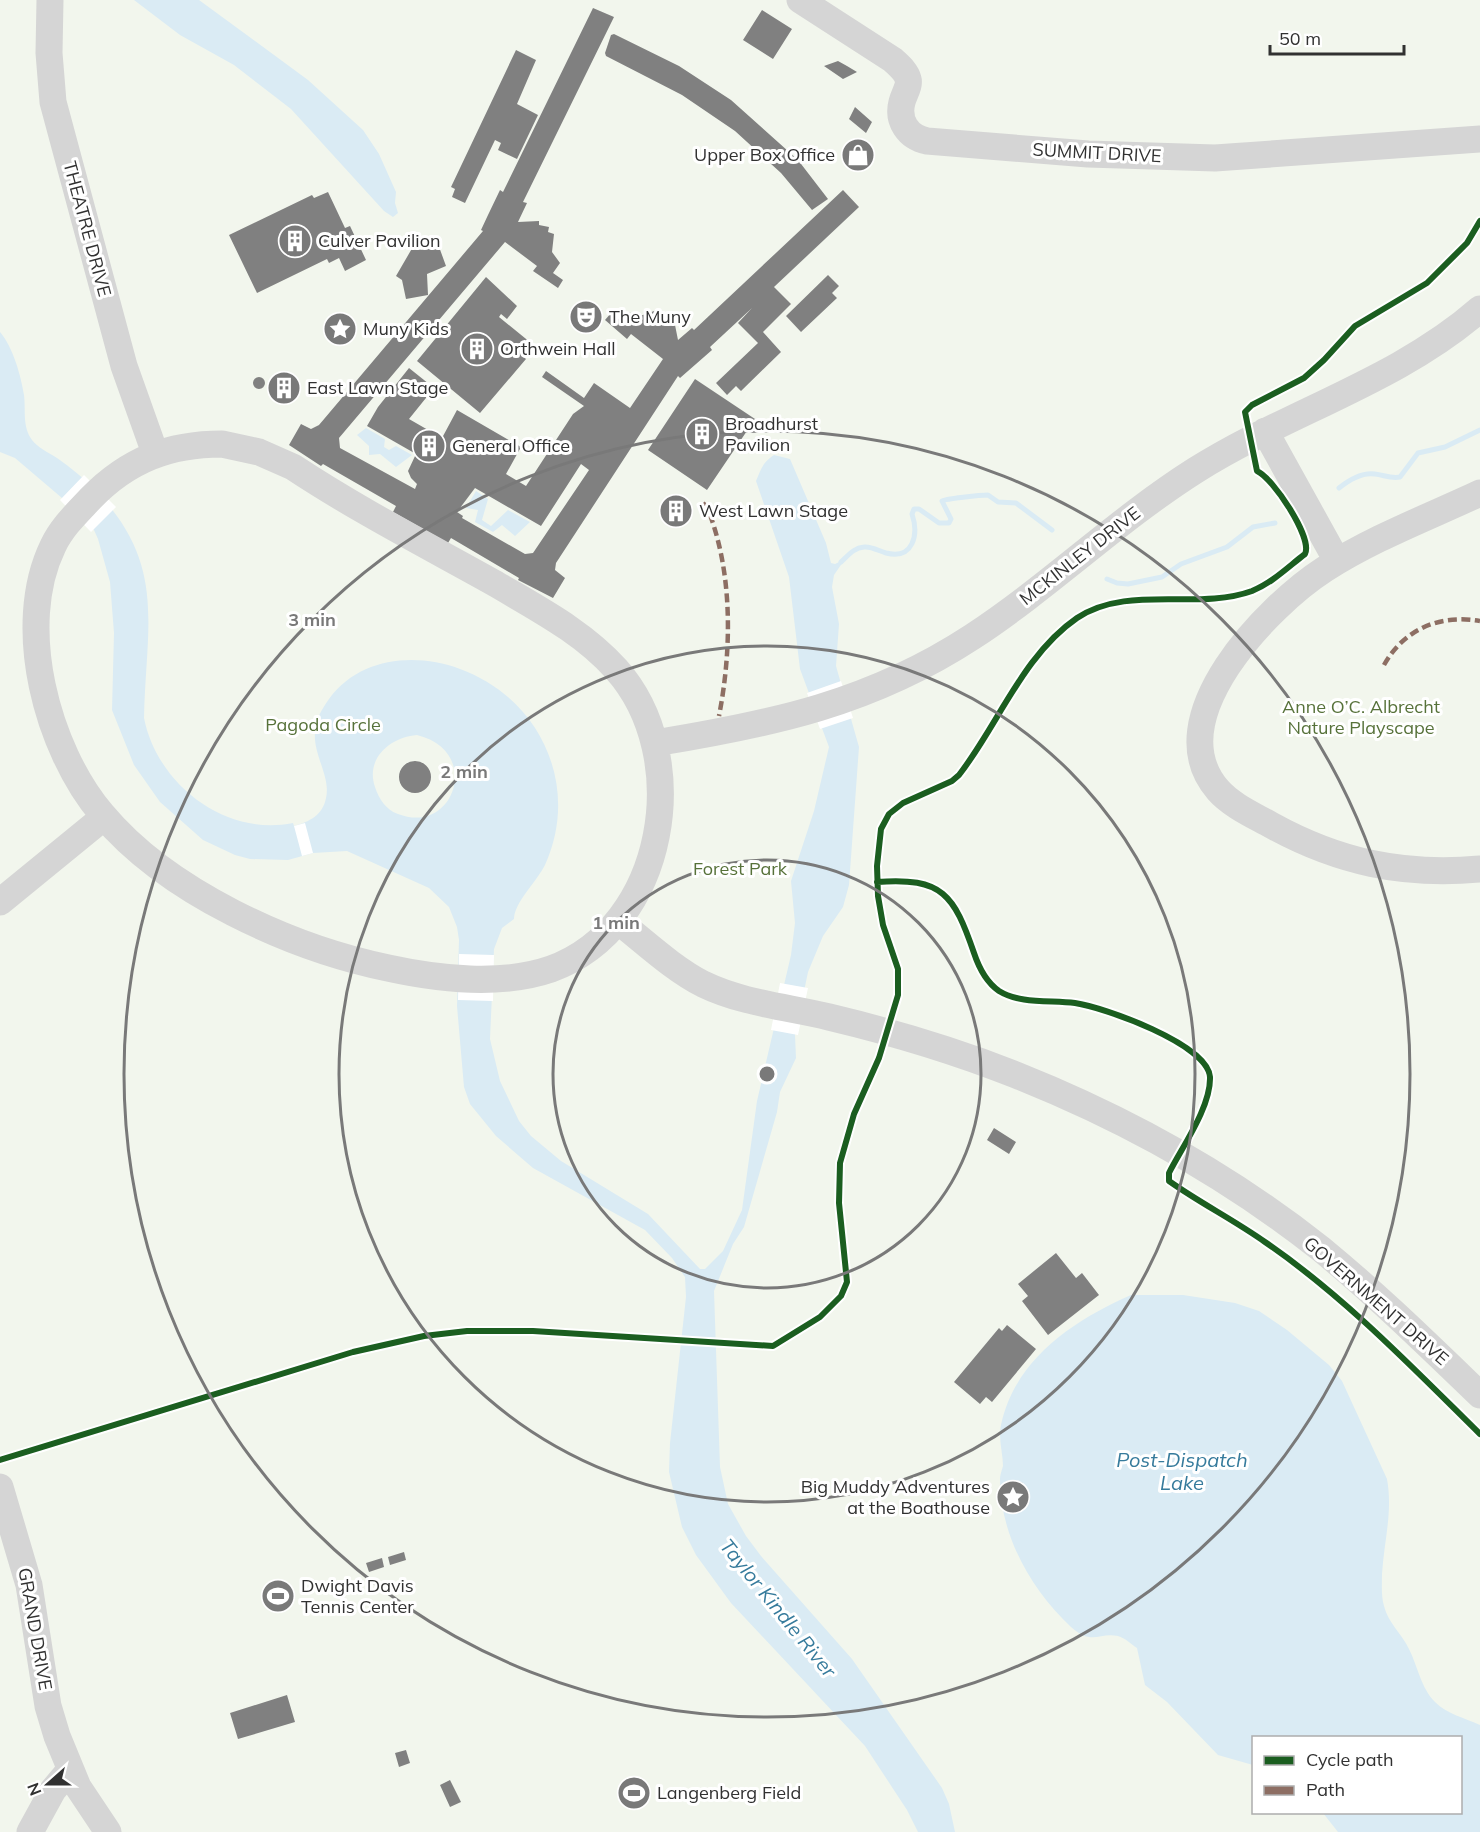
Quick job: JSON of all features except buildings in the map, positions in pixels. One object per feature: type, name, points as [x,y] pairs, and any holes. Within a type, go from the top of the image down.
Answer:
[{"type":"street","name":"THEATRE DRIVE","points":[[50,0],[49,53],[53,102],[124,366],[155,453]]},
{"type":"street","name":"SUMMIT DRIVE","points":[[800,0],[892,60],[905,72],[908,85],[902,103],[903,123],[909,134],[927,141],[1088,154],[1215,158],[1480,140]]},
{"type":"street","name":"MCKINLEY DRIVE","points":[[655,743],[750,728],[810,712],[904,675],[970,638],[1196,470],[1265,431],[1398,365],[1464,323],[1480,309]]},
{"type":"street","points":[[1265,431],[1336,561]]},
{"type":"street","points":[[203,444],[240,446],[293,467],[577,634],[616,669],[640,704],[655,743],[661,793],[654,851],[644,877],[618,921],[594,944],[567,962],[535,974],[493,978],[412,973],[360,962],[303,944],[271,930],[162,869],[124,838],[104,817],[82,786],[62,747],[47,702],[40,672],[37,623],[40,589],[54,544],[70,520],[105,484],[133,463],[155,453],[203,444]]},
{"type":"street","points":[[1480,493],[1336,561],[1286,600],[1221,675],[1202,721],[1202,751],[1210,778],[1217,789],[1236,804],[1288,834],[1329,853],[1395,868],[1445,871],[1480,869]]},
{"type":"street","points":[[0,902],[104,817]]},
{"type":"street","name":"GOVERNMENT DRIVE","points":[[618,921],[702,983],[724,993],[882,1030],[973,1059],[1084,1104],[1136,1130],[1233,1188],[1318,1247],[1407,1324],[1480,1395]]},
{"type":"street","name":"GRAND DRIVE","points":[[0,1487],[29,1585],[48,1706],[69,1771],[108,1832]]},
{"type":"street","points":[[30,1832],[53,1790],[69,1771]]},
{"type":"green space","name":"Forest Park","points":[[0,0],[1480,0],[1480,1832],[0,1832]]},
{"type":"water","points":[[134,0],[199,0],[308,80],[363,130],[379,154],[396,192],[395,203],[398,213],[393,217],[384,211],[291,109],[234,65],[180,35]]},
{"type":"water","name":"Taylor Kindle River","points":[[0,332],[13,354],[19,371],[24,395],[26,424],[32,440],[91,486],[119,518],[134,545],[143,571],[147,597],[144,718],[151,742],[163,764],[179,784],[198,801],[219,813],[243,822],[268,825],[293,823],[294,826],[310,820],[319,813],[327,790],[315,741],[315,728],[321,711],[341,685],[372,667],[388,662],[424,661],[460,669],[488,683],[512,701],[532,723],[546,748],[555,776],[558,805],[555,835],[545,865],[522,899],[514,919],[502,928],[494,949],[490,1039],[500,1081],[519,1121],[531,1136],[561,1161],[648,1214],[700,1269],[705,1269],[723,1251],[742,1210],[757,1101],[791,955],[795,923],[791,881],[814,811],[829,747],[800,669],[789,577],[756,481],[765,463],[774,455],[790,459],[826,543],[831,563],[835,564],[845,559],[834,575],[832,587],[839,624],[836,666],[859,747],[849,885],[843,907],[823,936],[808,972],[795,1035],[796,1058],[780,1092],[777,1112],[744,1227],[733,1244],[714,1291],[720,1467],[728,1504],[746,1536],[852,1659],[942,1788],[949,1804],[955,1832],[918,1832],[907,1810],[865,1746],[731,1603],[696,1555],[682,1527],[669,1472],[670,1443],[686,1297],[685,1277],[672,1258],[645,1230],[533,1168],[496,1136],[470,1104],[464,1087],[457,1006],[459,940],[457,927],[449,907],[429,888],[347,851],[313,853],[288,860],[250,859],[235,855],[203,840],[160,802],[134,765],[112,710],[114,633],[110,582],[94,530],[62,498],[15,458],[0,452]],"holes":[[[417,735],[437,744],[450,757],[455,773],[453,789],[446,803],[434,813],[418,818],[390,810],[381,800],[375,787],[373,777],[377,758],[390,745],[407,737]]]},
{"type":"water","points":[[366,428],[385,439],[384,447],[389,450],[396,446],[412,455],[396,467],[380,454],[369,455],[369,446],[357,435]]},
{"type":"water","points":[[476,491],[488,499],[482,520],[491,526],[508,510],[530,522],[515,536],[502,525],[493,532],[475,522],[478,510],[466,508]]},
{"type":"water","name":"Post-Dispatch Lake","points":[[1131,1295],[1183,1295],[1235,1303],[1259,1311],[1287,1330],[1329,1365],[1342,1381],[1387,1479],[1389,1515],[1382,1586],[1382,1598],[1386,1612],[1409,1649],[1430,1696],[1445,1710],[1480,1725],[1480,1832],[1338,1832],[1324,1814],[1462,1814],[1462,1736],[1252,1736],[1252,1765],[1218,1755],[1167,1702],[1145,1685],[1137,1648],[1118,1636],[1090,1637],[1078,1633],[1056,1612],[1031,1579],[1020,1560],[1005,1521],[1000,1479],[1003,1466],[1001,1425],[1008,1401],[1019,1380],[1033,1361],[1069,1330]]},
{"type":"pier","points":[[84,475],[116,507],[91,532],[60,500]]},
{"type":"pier","points":[[841,681],[853,718],[820,729],[807,693]]},
{"type":"pier","points":[[305,823],[313,853],[302,856],[294,826]]},
{"type":"pier","points":[[459,954],[494,955],[493,1001],[458,1000]]},
{"type":"pier","points":[[780,983],[808,988],[798,1035],[771,1030]]},
{"type":"pier","points":[[677,1337],[717,1339],[717,1347],[676,1344]]},
{"type":"waterway","points":[[1339,488],[1365,474],[1400,477],[1418,453],[1445,447],[1480,430]]},
{"type":"waterway","points":[[841,562],[854,551],[864,547],[886,553],[902,553],[912,544],[914,537],[912,514],[914,509],[919,509],[939,523],[949,523],[951,519],[942,501],[956,498],[988,495],[998,502],[1016,503],[1052,530]]},
{"type":"waterway","points":[[1107,579],[1128,584],[1162,577],[1181,564],[1227,547],[1253,527],[1275,523]]},
{"type":"marked path","points":[[703,503],[707,507],[716,532],[722,557],[728,610],[726,664],[719,716]]},
{"type":"marked path","points":[[1384,665],[1402,642],[1424,627],[1451,620],[1480,621]]},
{"type":"cycle path","points":[[0,1460],[353,1352],[424,1336],[467,1331],[533,1331],[773,1346],[820,1317],[841,1296],[847,1282],[839,1203],[840,1163],[854,1114],[879,1058],[898,995],[898,969],[883,925],[878,896],[877,866],[881,829],[889,814],[903,803],[952,781],[959,775],[1041,651],[1077,618],[1097,608],[1118,602],[1231,597],[1259,588],[1305,554],[1306,546],[1303,535],[1290,509],[1272,485],[1257,471],[1245,412],[1252,405],[1304,378],[1355,326],[1427,283],[1467,243],[1480,221]]},
{"type":"cycle path","points":[[877,882],[917,883],[943,894],[960,917],[978,964],[990,983],[999,991],[1016,998],[1075,1003],[1108,1012],[1152,1029],[1192,1052],[1205,1065],[1210,1077],[1209,1089],[1201,1114],[1169,1173],[1169,1181],[1253,1234],[1322,1285],[1377,1333],[1480,1434]]},
{"type":"place","name":"Upper Box Office","points":[[858,155]]},
{"type":"place","name":"Culver Pavilion","points":[[295,241]]},
{"type":"place","name":"The Muny","points":[[586,317]]},
{"type":"place","name":"Muny Kids","points":[[340,329]]},
{"type":"place","name":"Orthwein Hall","points":[[477,349]]},
{"type":"place","name":"East Lawn Stage","points":[[284,388]]},
{"type":"place","name":"Broadhurst Pavilion","points":[[702,434]]},
{"type":"place","name":"General Office","points":[[429,446]]},
{"type":"place","name":"West Lawn Stage","points":[[676,511]]},
{"type":"place","name":"Big Muddy Adventures at the Boathouse","points":[[1013,1497]]},
{"type":"place","name":"Dwight Davis Tennis Center","points":[[278,1596]]},
{"type":"place","name":"Langenberg Field","points":[[634,1793]]},
{"type":"park label","name":"Anne O’C. Albrecht Nature Playscape","points":[[1361,717]]},
{"type":"park label","name":"Pagoda Circle","points":[[323,725]]}]
